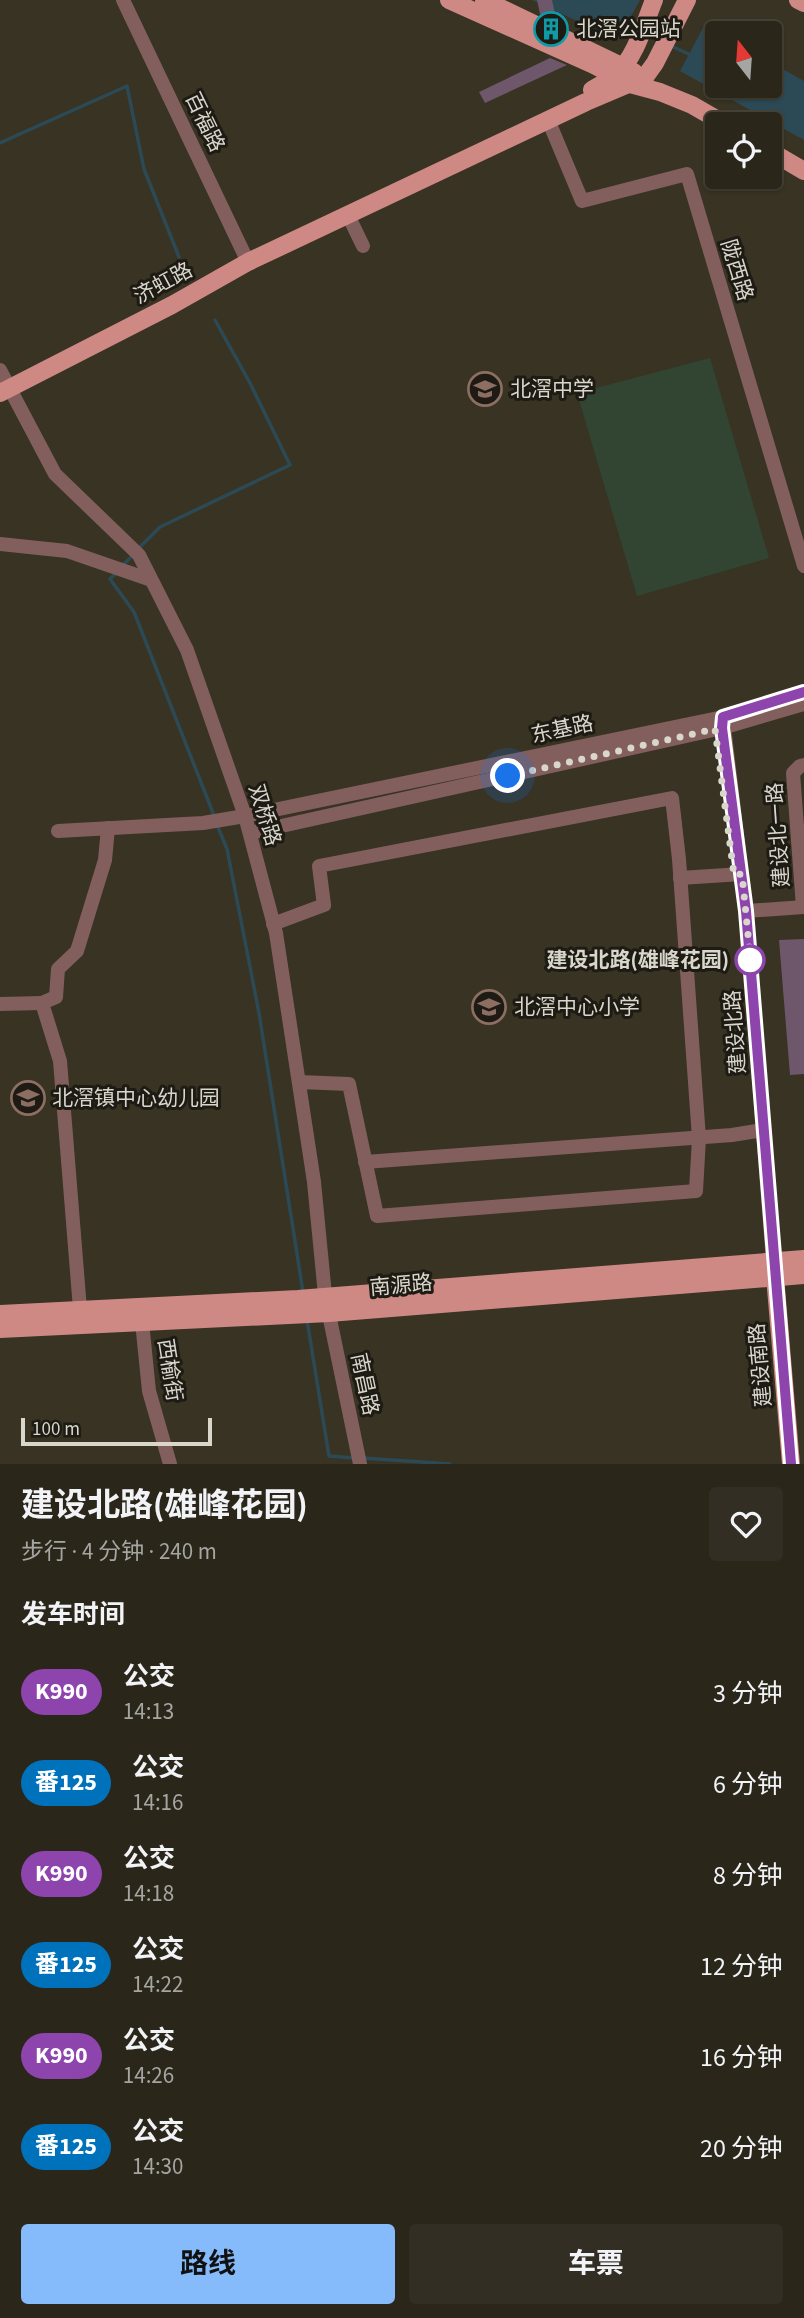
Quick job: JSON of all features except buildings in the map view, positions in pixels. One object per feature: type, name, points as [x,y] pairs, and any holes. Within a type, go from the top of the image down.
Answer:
[{"type":"main road","points":[[449,0],[594,65],[633,74],[660,92],[705,112]]},
{"type":"main road","points":[[484,0],[633,74],[691,95],[720,112]]},
{"type":"main road","points":[[633,74],[634,50],[654,0]]},
{"type":"main road","points":[[633,74],[687,0]]},
{"type":"main road","points":[[798,0],[804,3]]},
{"type":"main road","name":"济虹路","points":[[348,215],[353,207],[582,95],[633,74]]},
{"type":"main road","name":"济虹路","points":[[4,391],[172,306],[248,262],[549,122],[633,74]]},
{"type":"main road","points":[[782,149],[804,162]]},
{"type":"main road","points":[[782,158],[804,171]]},
{"type":"main road","name":"南源路","points":[[0,1329],[329,1313],[770,1270],[804,1259]]},
{"type":"main road","points":[[770,1270],[792,1462]]},
{"type":"main road","name":"南源路","points":[[0,1314],[770,1270],[804,1275]]},
{"type":"street","name":"百福路","points":[[123,0],[248,262]]},
{"type":"street","name":"陇西路","points":[[549,122],[582,201],[687,174],[804,566]]},
{"type":"street","points":[[348,215],[363,246]]},
{"type":"street","name":"双桥路","points":[[0,370],[4,391],[55,474],[139,555],[187,650],[245,816],[274,924],[314,1182],[329,1313]]},
{"type":"street","points":[[0,544],[66,551],[151,580]]},
{"type":"street","name":"东基路","points":[[58,831],[203,823],[245,816],[718,723],[804,692]]},
{"type":"street","name":"东基路","points":[[250,833],[804,704]]},
{"type":"street","name":"建设北路","points":[[718,723],[738,874],[770,1270]]},
{"type":"street","name":"建设北一路","points":[[804,765],[800,765],[793,773],[804,907]]},
{"type":"street","points":[[274,924],[324,905],[319,866],[672,798],[699,1138],[696,1191],[377,1216],[349,1084],[299,1082]]},
{"type":"street","points":[[0,1004],[42,1003],[56,997],[58,970],[77,951],[105,860],[108,828]]},
{"type":"street","points":[[680,878],[738,874]]},
{"type":"street","name":"建设北路","points":[[738,874],[746,911],[759,1131]]},
{"type":"street","points":[[746,911],[804,907]]},
{"type":"street","points":[[42,1003],[60,1060],[80,1309]]},
{"type":"street","points":[[365,1161],[699,1138],[759,1131]]},
{"type":"street","name":"南昌路","points":[[329,1313],[360,1464]]},
{"type":"street","name":"西榆街","points":[[142,1322],[149,1391],[170,1464]]},
{"type":"green space","points":[[710,358],[769,558],[637,596],[577,393]]},
{"type":"water","points":[[532,0],[640,0],[618,40]]},
{"type":"water","points":[[704,26],[705,26],[705,85],[680,71]]},
{"type":"water","points":[[782,69],[804,81],[804,140],[782,128],[782,112],[754,112],[729,98],[782,98]]},
{"type":"waterway","points":[[646,34],[661,41]]},
{"type":"waterway","points":[[671,46],[693,56]]},
{"type":"waterway","points":[[0,143],[127,86],[144,169],[179,257]]},
{"type":"waterway","points":[[139,548],[160,527],[290,465],[250,383],[215,320]]},
{"type":"waterway","points":[[122,566],[134,554]]},
{"type":"waterway","points":[[117,572],[110,579],[134,612],[215,818]]},
{"type":"waterway","points":[[217,825],[227,849],[259,1013],[303,1292]]},
{"type":"waterway","points":[[307,1320],[329,1456],[355,1458]]},
{"type":"waterway","points":[[363,1458],[450,1464]]},
{"type":"bus line","name":"K990","points":[[791,1464],[746,911],[722,728],[723,717],[804,692]]},
{"type":"place","name":"北滘公园站","points":[[551,29]]},
{"type":"place","name":"北滘中学","points":[[485,389]]},
{"type":"place","name":"建设北路(雄峰花园)","points":[[750,960]]},
{"type":"place","name":"北滘中心小学","points":[[489,1007]]},
{"type":"place","name":"北滘镇中心幼儿园","points":[[28,1098]]},
{"type":"route","points":[[508,776],[715,729],[734,875],[742,874],[751,965],[750,960]]}]
